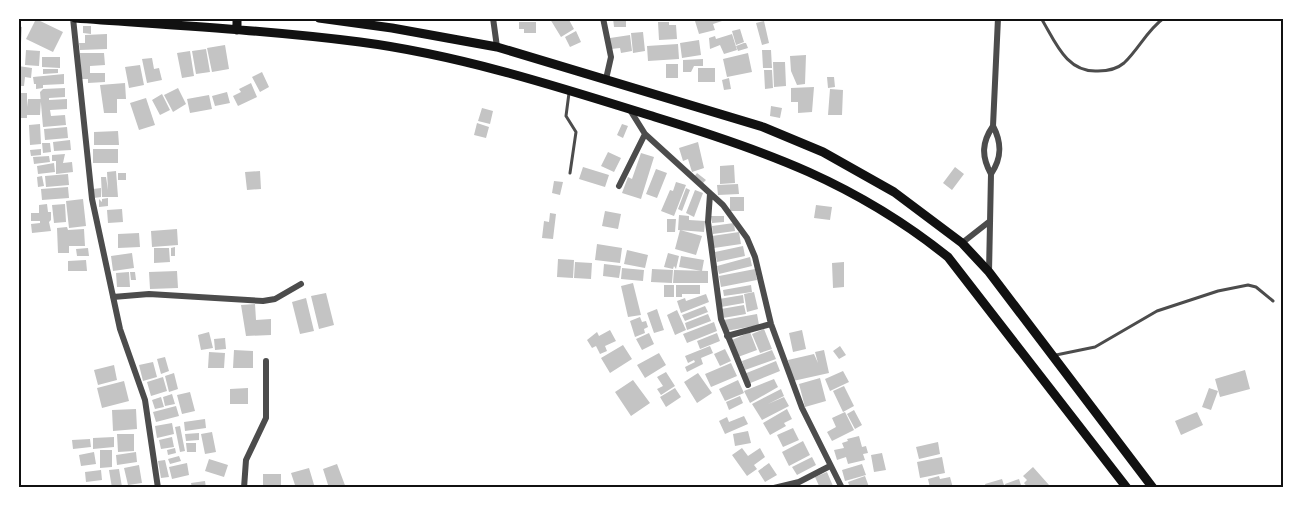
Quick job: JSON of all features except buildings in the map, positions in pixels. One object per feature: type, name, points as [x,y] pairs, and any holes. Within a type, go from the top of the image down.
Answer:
[{"type":"highway","points":[[74,18],[362,42],[474,64],[755,148],[822,178],[912,228],[948,257],[1127,488]]},
{"type":"highway","points":[[237,18],[237,30]]},
{"type":"highway","points":[[319,18],[497,47],[606,79],[763,127],[823,152],[894,192],[962,243],[989,272],[1153,488]]},
{"type":"highway","points":[[912,228],[920,211]]},
{"type":"street","points":[[74,18],[92,199],[120,328],[144,400],[158,488]]},
{"type":"street","points":[[493,18],[497,47]]},
{"type":"street","points":[[603,18],[611,57],[606,79]]},
{"type":"street","points":[[989,272],[991,174],[985,162],[984,151],[985,138],[993,126],[998,18]]},
{"type":"street","points":[[630,109],[645,134],[723,205],[752,247],[771,324],[805,416],[842,488]]},
{"type":"street","points":[[991,174],[1000,161],[999,136],[993,126]]},
{"type":"street","points":[[619,186],[645,134]]},
{"type":"street","points":[[710,194],[707,211],[710,249],[721,320],[748,385]]},
{"type":"street","points":[[962,243],[990,221]]},
{"type":"street","points":[[113,297],[160,294],[263,301],[275,299],[301,284]]},
{"type":"street","points":[[727,336],[771,324]]},
{"type":"street","points":[[244,488],[246,460],[266,418],[266,361]]},
{"type":"street","points":[[774,488],[791,486],[830,466]]},
{"type":"lane","points":[[1041,18],[1067,59],[1075,66],[1093,71],[1113,69],[1122,64],[1146,35],[1164,18]]},
{"type":"lane","points":[[570,91],[566,116],[576,132],[570,173]]},
{"type":"lane","points":[[1052,357],[1095,347],[1158,311],[1218,291],[1248,285],[1256,287],[1273,301]]}]
